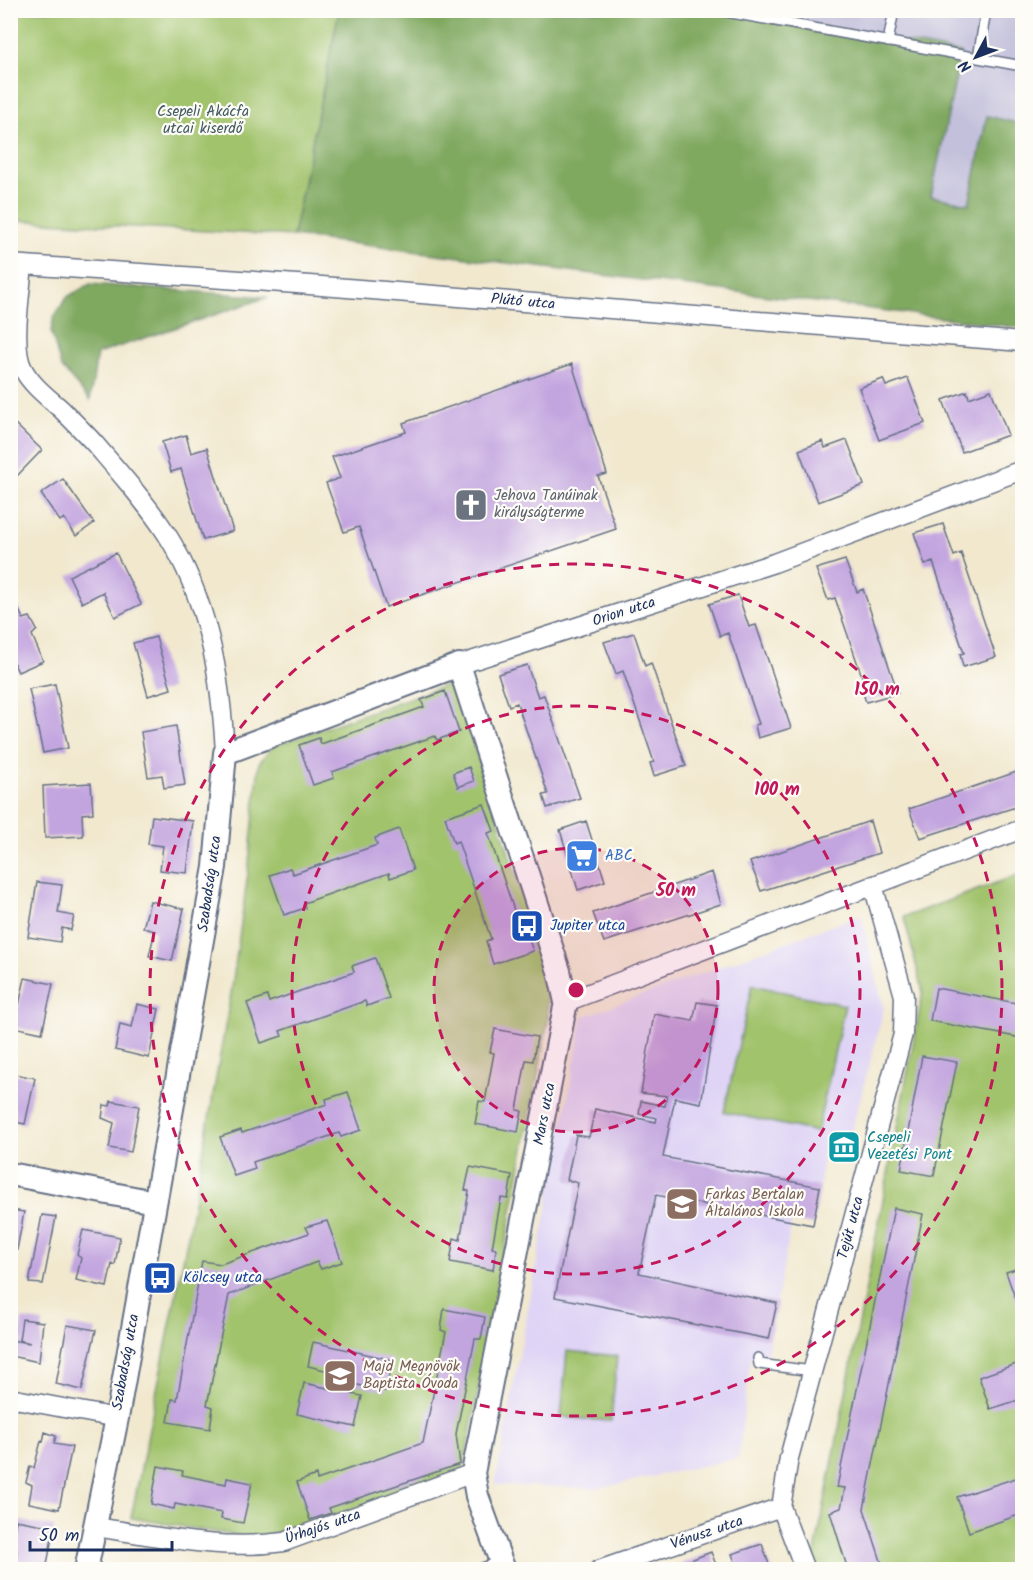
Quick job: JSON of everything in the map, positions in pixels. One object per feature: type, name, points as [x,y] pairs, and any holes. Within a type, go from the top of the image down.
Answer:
[{"type":"street","name":"Plútó utca","points":[[16,265],[297,284],[1023,342]]},
{"type":"street","name":"Szabadság utca","points":[[16,265],[16,364],[36,387],[87,435],[165,532],[195,589],[209,631],[223,706],[225,753],[215,867],[117,1418],[86,1569]]},
{"type":"street","name":"Orion utca","points":[[225,753],[459,665],[774,562],[1023,470]]},
{"type":"street","name":"Mars utca","points":[[459,665],[559,971],[566,1002],[473,1473],[477,1496],[502,1565]]},
{"type":"street","points":[[566,1002],[1023,829]]},
{"type":"street","name":"Tejút utca","points":[[781,1508],[789,1458],[903,1034],[904,996],[873,885]]},
{"type":"street","points":[[10,1174],[154,1202]]},
{"type":"street","points":[[10,1398],[117,1418]]},
{"type":"street","name":"Űrhajós utca","points":[[95,1527],[223,1545],[284,1542],[473,1473]]},
{"type":"street","points":[[781,1508],[805,1569]]},
{"type":"street","name":"Vénusz utca","points":[[599,1569],[781,1508]]},
{"type":"lane","points":[[716,10],[755,14],[888,42],[1023,66]]},
{"type":"lane","points":[[888,42],[894,10]]},
{"type":"lane","points":[[978,58],[986,10]]},
{"type":"lane","points":[[758,1358],[759,1364],[812,1371]]},
{"type":"lane","points":[[477,1569],[502,1565]]},
{"type":"shaded area","points":[[741,11],[1022,11],[1022,124],[987,117],[969,204],[931,196]]},
{"type":"shaded area","name":"Farkas Bertalan Általános Iskola","points":[[861,915],[884,1009],[845,1156],[823,1152],[813,1225],[792,1221],[766,1359],[751,1357],[738,1458],[600,1488],[495,1485],[583,1017]]},
{"type":"green space","name":"Csepeli Akácfa utcai kiserdő","points":[[10,11],[339,11],[293,236],[11,220]]},
{"type":"green space","points":[[339,11],[741,11],[961,53],[931,196],[969,204],[987,116],[1022,124],[1022,328],[293,236]]},
{"type":"green space","points":[[90,284],[268,297],[97,354],[90,400],[61,367],[51,331],[54,317],[67,297]]},
{"type":"green space","points":[[449,684],[457,693],[546,968],[548,1021],[463,1470],[292,1531],[251,1538],[131,1518],[189,1231],[232,988],[248,873],[259,763],[273,746]]},
{"type":"green space","points":[[1018,875],[1022,884],[1022,1569],[816,1570],[813,1563],[923,992],[904,917]]},
{"type":"green space","points":[[752,985],[845,1005],[817,1132],[724,1112]]},
{"type":"green space","points":[[567,1351],[617,1356],[611,1421],[561,1417]]},
{"type":"building","name":"Jehova Tanúinak királyságterme","points":[[572,364],[607,474],[598,476],[616,529],[386,607],[359,527],[344,532],[326,483],[340,478],[332,457],[406,432],[403,423]]},
{"type":"building","points":[[908,378],[925,423],[879,440],[859,388],[883,379],[886,386]]},
{"type":"building","points":[[991,390],[1008,435],[962,452],[943,400],[967,391],[969,398]]},
{"type":"building","points":[[10,419],[42,450],[15,478],[10,474]]},
{"type":"building","points":[[186,435],[191,453],[207,448],[233,531],[203,540],[181,469],[171,472],[162,442]]},
{"type":"building","points":[[847,440],[864,485],[818,502],[799,450],[823,441],[825,448]]},
{"type":"building","points":[[63,479],[94,523],[76,536],[64,518],[60,521],[41,494]]},
{"type":"building","points":[[943,524],[954,556],[961,553],[996,657],[963,667],[960,654],[964,653],[933,562],[925,565],[914,533]]},
{"type":"building","points":[[116,553],[141,604],[115,617],[103,592],[82,603],[69,576]]},
{"type":"building","points":[[845,560],[857,592],[863,589],[898,693],[866,702],[862,690],[866,688],[835,598],[828,600],[816,569]]},
{"type":"building","points":[[738,595],[749,627],[756,625],[791,728],[758,738],[755,725],[759,724],[728,633],[720,636],[709,604]]},
{"type":"building","points":[[15,600],[23,619],[30,617],[37,630],[32,635],[43,661],[18,672],[10,656],[10,602]]},
{"type":"building","points":[[634,633],[645,666],[651,663],[686,766],[654,776],[650,763],[654,762],[623,671],[616,674],[604,642]]},
{"type":"building","points":[[156,637],[171,689],[148,696],[133,643]]},
{"type":"building","points":[[527,665],[538,697],[544,695],[580,798],[547,808],[543,795],[548,794],[517,703],[509,706],[498,674]]},
{"type":"building","points":[[55,684],[68,748],[43,753],[29,689]]},
{"type":"building","points":[[445,691],[459,732],[437,740],[435,736],[332,772],[334,778],[313,785],[299,745],[319,738],[321,744],[424,707],[421,700]]},
{"type":"building","points":[[176,726],[185,785],[164,788],[162,775],[148,777],[141,732]]},
{"type":"building","points":[[469,767],[474,781],[458,787],[453,773]]},
{"type":"building","points":[[1022,770],[1022,805],[920,838],[909,809]]},
{"type":"building","points":[[91,783],[93,813],[82,814],[83,836],[45,838],[43,786]]},
{"type":"building","points":[[484,804],[494,831],[488,833],[520,928],[524,926],[533,951],[493,964],[486,941],[491,939],[458,841],[454,843],[445,817]]},
{"type":"building","points":[[152,816],[193,821],[187,873],[160,870],[163,846],[148,844]]},
{"type":"building","name":"ABC","points":[[586,821],[605,881],[578,890],[560,830]]},
{"type":"building","points":[[870,821],[879,853],[761,891],[750,862]]},
{"type":"building","points":[[399,829],[413,870],[390,878],[389,873],[304,903],[305,908],[284,915],[270,875],[290,868],[293,874],[377,845],[375,838]]},
{"type":"building","points":[[712,872],[721,904],[604,942],[593,913]]},
{"type":"building","points":[[37,882],[62,885],[58,913],[74,916],[71,930],[62,928],[60,942],[28,937]]},
{"type":"building","points":[[150,901],[184,909],[172,961],[149,956],[155,931],[143,928]]},
{"type":"building","points":[[375,958],[389,998],[367,1006],[365,1001],[280,1031],[282,1036],[261,1043],[247,1003],[267,996],[269,1002],[354,972],[352,966]]},
{"type":"building","points":[[25,978],[53,984],[42,1033],[14,1027]]},
{"type":"building","points":[[936,988],[1022,1004],[1022,1038],[930,1021]]},
{"type":"building","points":[[697,1002],[717,1005],[701,1103],[675,1098],[663,1157],[820,1187],[813,1225],[656,1195],[639,1273],[777,1303],[769,1339],[555,1297],[578,1183],[567,1180],[576,1135],[589,1137],[595,1109],[656,1122],[657,1118],[639,1114],[641,1101],[665,1106],[667,1096],[641,1093],[654,1014],[693,1021]]},
{"type":"building","points":[[137,1004],[159,1009],[149,1058],[115,1050],[120,1024],[132,1027]]},
{"type":"building","points":[[495,1029],[537,1037],[533,1061],[526,1060],[517,1110],[522,1111],[518,1132],[475,1124],[479,1101],[485,1102],[494,1053],[490,1052]]},
{"type":"building","points":[[922,1056],[957,1062],[934,1176],[901,1170]]},
{"type":"building","points":[[10,1073],[35,1078],[25,1124],[10,1121]]},
{"type":"building","points":[[348,1092],[361,1130],[341,1137],[339,1133],[253,1162],[255,1169],[234,1176],[220,1137],[241,1130],[242,1133],[327,1104],[326,1099]]},
{"type":"building","points":[[111,1101],[139,1106],[131,1152],[109,1148],[114,1123],[102,1118],[104,1105],[110,1106]]},
{"type":"building","points":[[470,1167],[512,1175],[508,1199],[501,1198],[492,1248],[496,1249],[493,1270],[450,1262],[454,1238],[460,1240],[469,1191],[465,1190]]},
{"type":"building","points":[[894,1208],[923,1214],[864,1509],[884,1570],[848,1570],[830,1512],[841,1508],[845,1488],[837,1487]]},
{"type":"building","points":[[10,1210],[24,1212],[17,1250],[10,1249]]},
{"type":"building","points":[[42,1215],[56,1217],[43,1284],[29,1283]]},
{"type":"building","points":[[327,1221],[342,1262],[321,1269],[317,1262],[229,1295],[207,1405],[213,1407],[210,1429],[168,1422],[172,1399],[177,1400],[202,1261],[221,1264],[309,1233],[306,1227]]},
{"type":"building","points":[[83,1230],[120,1237],[115,1265],[112,1264],[107,1287],[76,1280],[81,1258],[77,1255]]},
{"type":"building","points":[[1022,1267],[1022,1305],[1018,1306],[1006,1272]]},
{"type":"building","points":[[444,1309],[485,1317],[481,1339],[475,1339],[456,1434],[460,1464],[329,1508],[331,1513],[310,1520],[297,1482],[316,1475],[317,1480],[423,1443],[446,1332],[441,1330]]},
{"type":"building","points":[[22,1319],[43,1322],[39,1362],[10,1356],[10,1340],[30,1343],[19,1340]]},
{"type":"building","points":[[67,1325],[96,1330],[82,1390],[56,1384]]},
{"type":"building","points":[[313,1342],[393,1360],[385,1391],[353,1384],[351,1394],[362,1396],[355,1427],[297,1414],[304,1383],[341,1391],[345,1375],[308,1366]]},
{"type":"building","points":[[1022,1362],[1022,1399],[990,1409],[979,1377]]},
{"type":"building","points":[[45,1432],[56,1436],[54,1444],[72,1447],[59,1509],[29,1503],[32,1485],[26,1482],[30,1466],[34,1468]]},
{"type":"building","points":[[158,1466],[183,1471],[182,1475],[226,1484],[227,1478],[252,1483],[243,1523],[221,1519],[222,1513],[175,1504],[174,1509],[151,1504]]},
{"type":"building","points":[[1022,1476],[1022,1514],[969,1532],[957,1497]]},
{"type":"building","points":[[16,1520],[54,1527],[46,1570],[14,1570],[17,1550],[11,1549]]},
{"type":"building","points":[[762,1544],[771,1570],[738,1570],[732,1554]]},
{"type":"building","points":[[711,1552],[718,1570],[668,1570],[668,1569]]},
{"type":"place","name":"Jehova Tanúinak királyságterme","points":[[471,505]]},
{"type":"place","name":"ABC","points":[[582,856]]},
{"type":"place","name":"Jupiter utca","points":[[527,926]]},
{"type":"place","name":"Csepeli Vezetési Pont","points":[[844,1147]]},
{"type":"place","name":"Farkas Bertalan Általános Iskola","points":[[682,1204]]},
{"type":"place","name":"Kölcsey utca","points":[[160,1278]]},
{"type":"place","name":"Majd Megnövök Baptista Óvoda","points":[[340,1376]]}]
